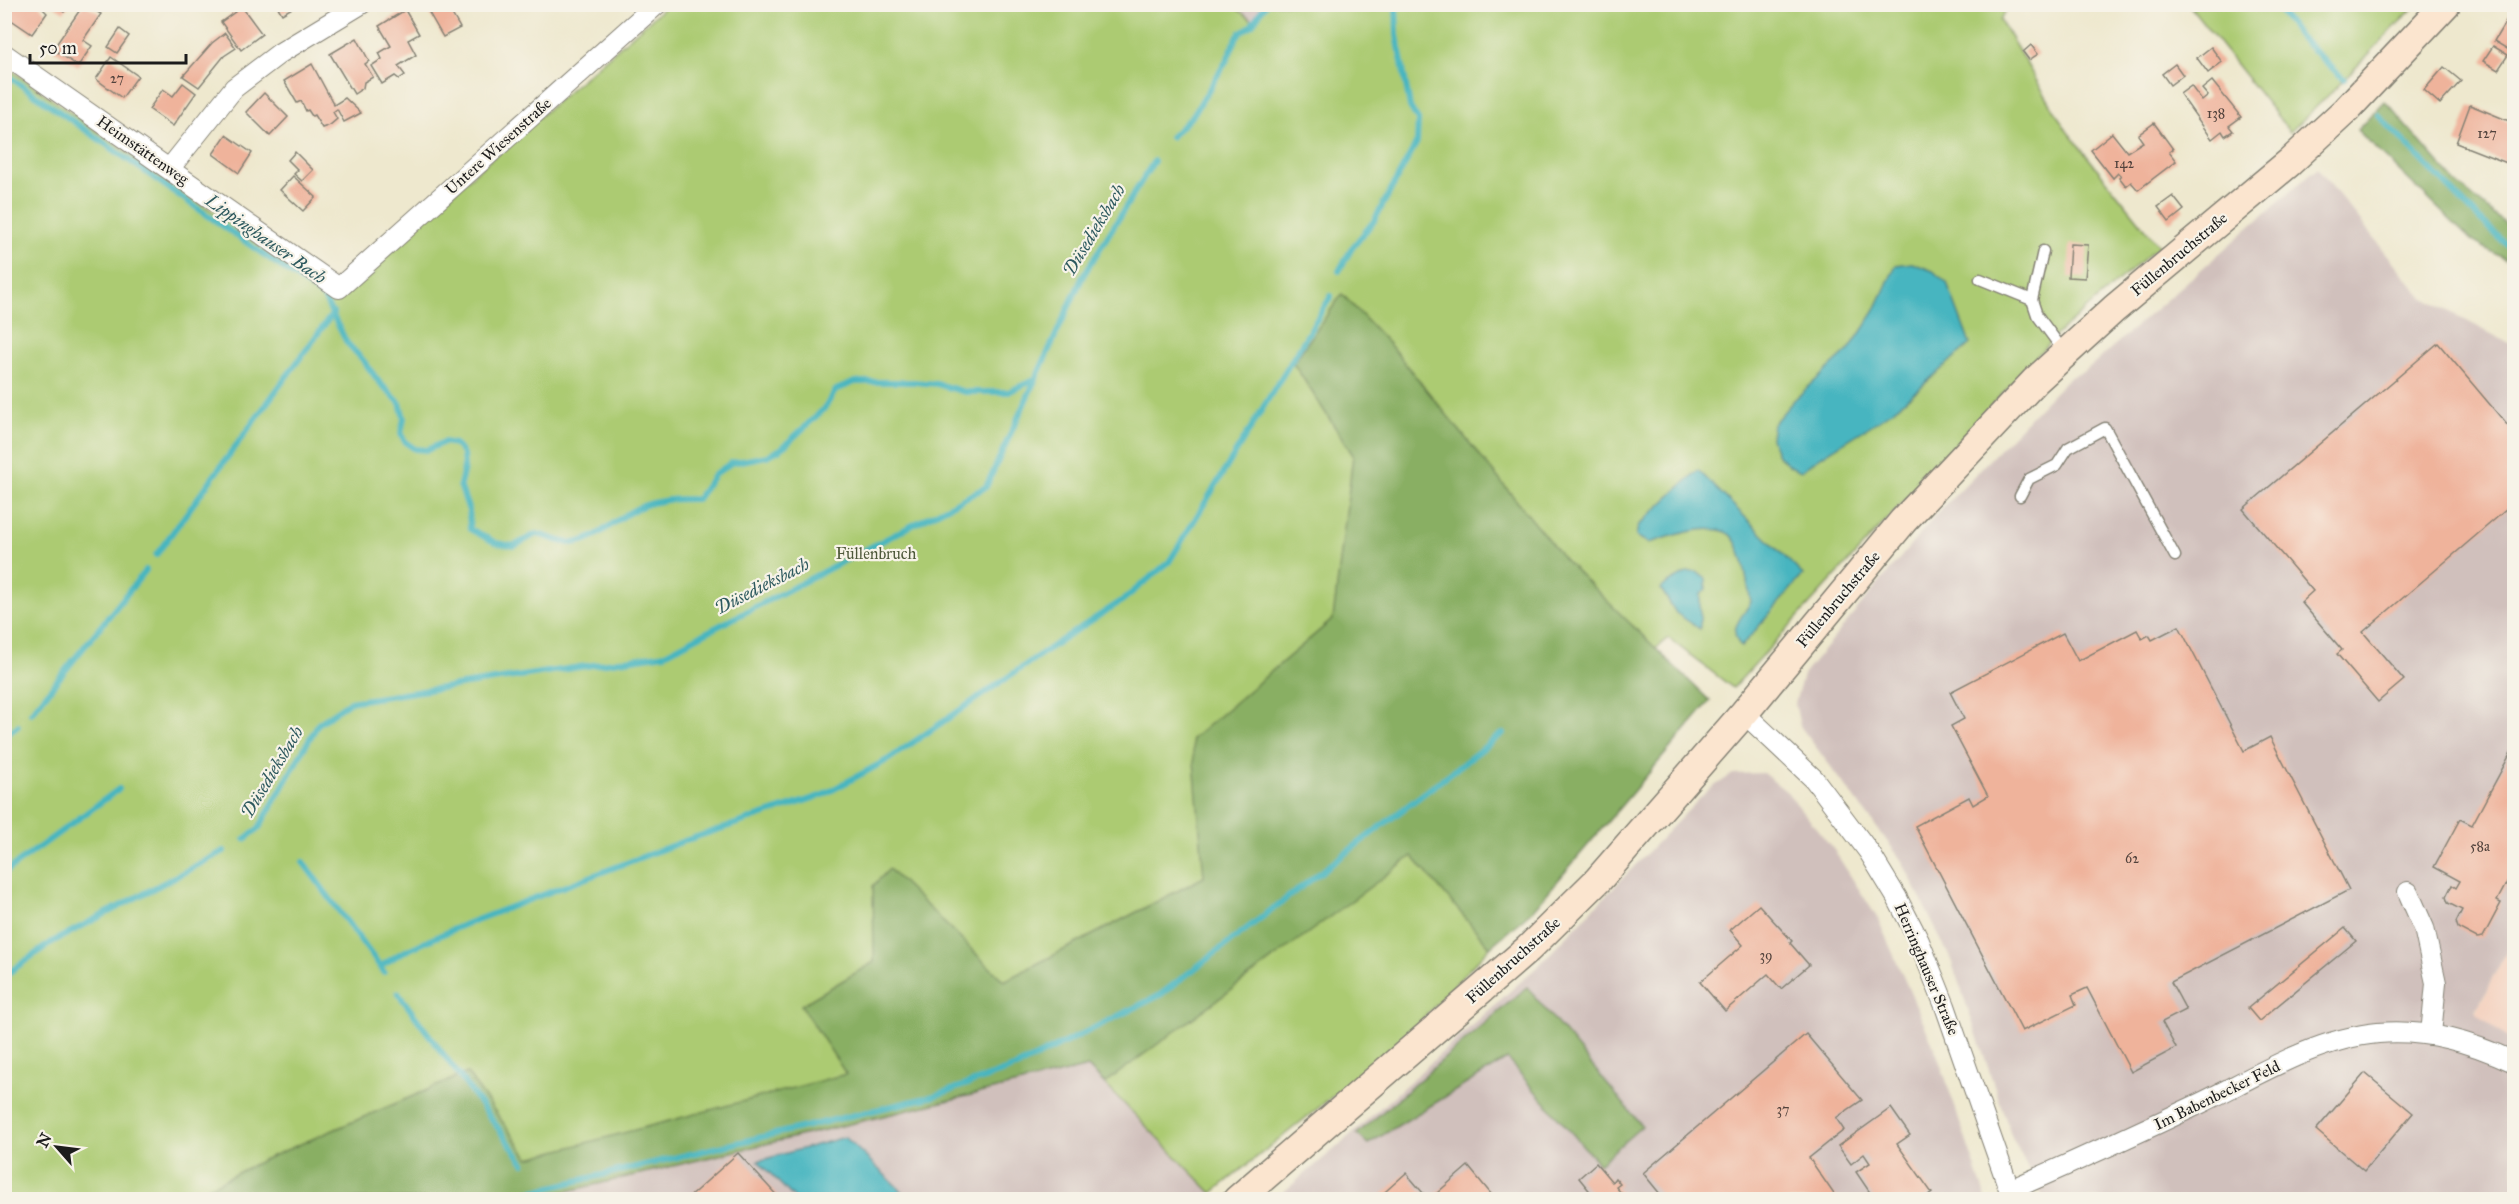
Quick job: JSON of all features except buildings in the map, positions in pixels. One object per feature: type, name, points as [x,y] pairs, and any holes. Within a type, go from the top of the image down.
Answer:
[{"type":"street","points":[[170,168],[234,88],[280,53],[361,4]]},
{"type":"street","name":"Untere Wiesenstraße","points":[[339,288],[657,4]]},
{"type":"street","name":"Füllenbruchstraße","points":[[1237,1200],[1528,949],[1598,880],[1744,713],[1903,521],[2036,381],[2114,309],[2298,155],[2346,110],[2446,4]]},
{"type":"street","name":"Heimstättenweg","points":[[4,54],[339,288]]},
{"type":"street","name":"Herringhauser Straße","points":[[1744,713],[1814,779],[1869,852],[1897,898],[1919,941],[1945,1006],[2012,1195]]},
{"type":"street","points":[[2408,892],[2424,928],[2436,983],[2431,1034]]},
{"type":"street","name":"Im Babenbecker Feld","points":[[2012,1195],[2296,1057],[2340,1040],[2376,1033],[2431,1034],[2462,1041],[2514,1062]]},
{"type":"lane","points":[[2043,251],[2032,300],[2037,315],[2066,353]]},
{"type":"lane","points":[[1980,279],[2032,300]]},
{"type":"lane","points":[[2020,496],[2030,479],[2057,465],[2068,448],[2105,428],[2175,556]]},
{"type":"shaded area","points":[[1230,5],[1266,5],[1255,22]]},
{"type":"shaded area","points":[[2317,168],[2422,297],[2514,346],[2514,937],[2475,1012],[2514,1044],[2514,1199],[2044,1199],[2012,1137],[1951,960],[1902,861],[1800,726],[1795,703],[1803,675],[1935,516],[2068,378],[2085,371]]},
{"type":"shaded area","points":[[1763,773],[1787,792],[1834,850],[1878,919],[1937,1054],[1986,1199],[1274,1200],[1338,1146],[1537,967],[1707,791],[1733,774]],"holes":[[[1527,988],[1599,1163],[1507,1059],[1357,1134]]]},
{"type":"shaded area","points":[[2514,937],[2514,1044],[2475,1013]]},
{"type":"shaded area","points":[[1088,1067],[1212,1193],[1204,1200],[535,1200]]},
{"type":"green space","name":"Füllenbruch","points":[[1230,4],[1255,22],[1266,4],[2010,5],[2000,20],[2067,131],[2159,246],[2057,334],[1733,688],[1668,638],[1413,855],[1490,947],[1403,1040],[1212,1193],[1088,1067],[535,1199],[5,1199],[4,65],[162,177],[337,294],[667,5]]},
{"type":"green space","points":[[2189,5],[2416,5],[2290,132]]},
{"type":"green space","points":[[2385,101],[2455,182],[2514,231],[2514,251],[2505,259],[2472,241],[2357,130]]},
{"type":"green space","points":[[1342,294],[1390,345],[1564,559],[1710,701],[1533,910],[1490,947],[1412,856],[1105,1083],[1088,1067],[535,1199],[176,1199],[201,1191],[263,1160],[467,1073],[529,1158],[846,1074],[801,1005],[874,962],[873,886],[889,869],[1004,981],[1204,877],[1192,739],[1333,619],[1353,455],[1293,363]]},
{"type":"green space","points":[[1527,987],[1642,1126],[1599,1164],[1507,1059],[1368,1144],[1357,1134]]},
{"type":"water","points":[[1912,263],[1933,271],[1947,283],[1970,344],[1876,422],[1801,471],[1790,466],[1778,455],[1771,438],[1773,424],[1794,400],[1849,350],[1874,312],[1896,265]]},
{"type":"water","points":[[1698,470],[1803,575],[1741,647],[1735,635],[1735,629],[1751,602],[1742,560],[1733,538],[1726,532],[1705,529],[1648,543],[1636,536],[1638,526]]},
{"type":"water","points":[[1688,572],[1697,572],[1706,579],[1706,589],[1700,595],[1700,629],[1676,613],[1661,589]]},
{"type":"water","points":[[845,1137],[910,1199],[795,1199],[758,1161]]},
{"type":"waterway","name":"Düsedieksbach","points":[[1171,137],[1193,115],[1227,60],[1236,39],[1241,32],[1251,26],[1266,4]]},
{"type":"waterway","points":[[1339,271],[1352,248],[1374,221],[1417,142],[1418,120],[1410,107],[1397,35],[1396,4]]},
{"type":"waterway","points":[[2275,4],[2300,38],[2344,79]]},
{"type":"waterway","name":"Lippinghauser Bach","points":[[4,73],[323,296],[347,343],[379,382],[400,403],[404,418],[401,434],[405,442],[415,449],[427,450],[444,442],[455,444],[463,454],[464,468],[460,485],[469,511],[470,529],[496,543],[514,546],[536,534],[567,543],[581,542],[645,505],[667,500],[697,499],[715,474],[731,463],[767,456],[781,449],[824,409],[836,390],[855,382],[914,382],[937,384],[965,392],[1008,392],[1036,379]]},
{"type":"waterway","points":[[2378,115],[2479,219],[2514,251]]},
{"type":"waterway","name":"Düsedieksbach","points":[[245,839],[259,828],[318,724],[349,702],[665,654],[986,487],[1083,276],[1154,161]]},
{"type":"waterway","points":[[381,966],[401,953],[463,925],[684,841],[823,795],[889,759],[1123,600],[1169,562],[1331,296]]},
{"type":"waterway","points":[[156,555],[333,313]]},
{"type":"waterway","points":[[31,713],[146,570]]},
{"type":"waterway","points":[[4,736],[18,726]]},
{"type":"waterway","points":[[497,1200],[934,1096],[1016,1067],[1160,995],[1503,733]]},
{"type":"waterway","points":[[4,873],[119,789]]},
{"type":"waterway","name":"Düsedieksbach","points":[[4,976],[52,942],[224,851]]},
{"type":"waterway","points":[[303,862],[384,972]]},
{"type":"waterway","points":[[398,993],[524,1163]]}]
